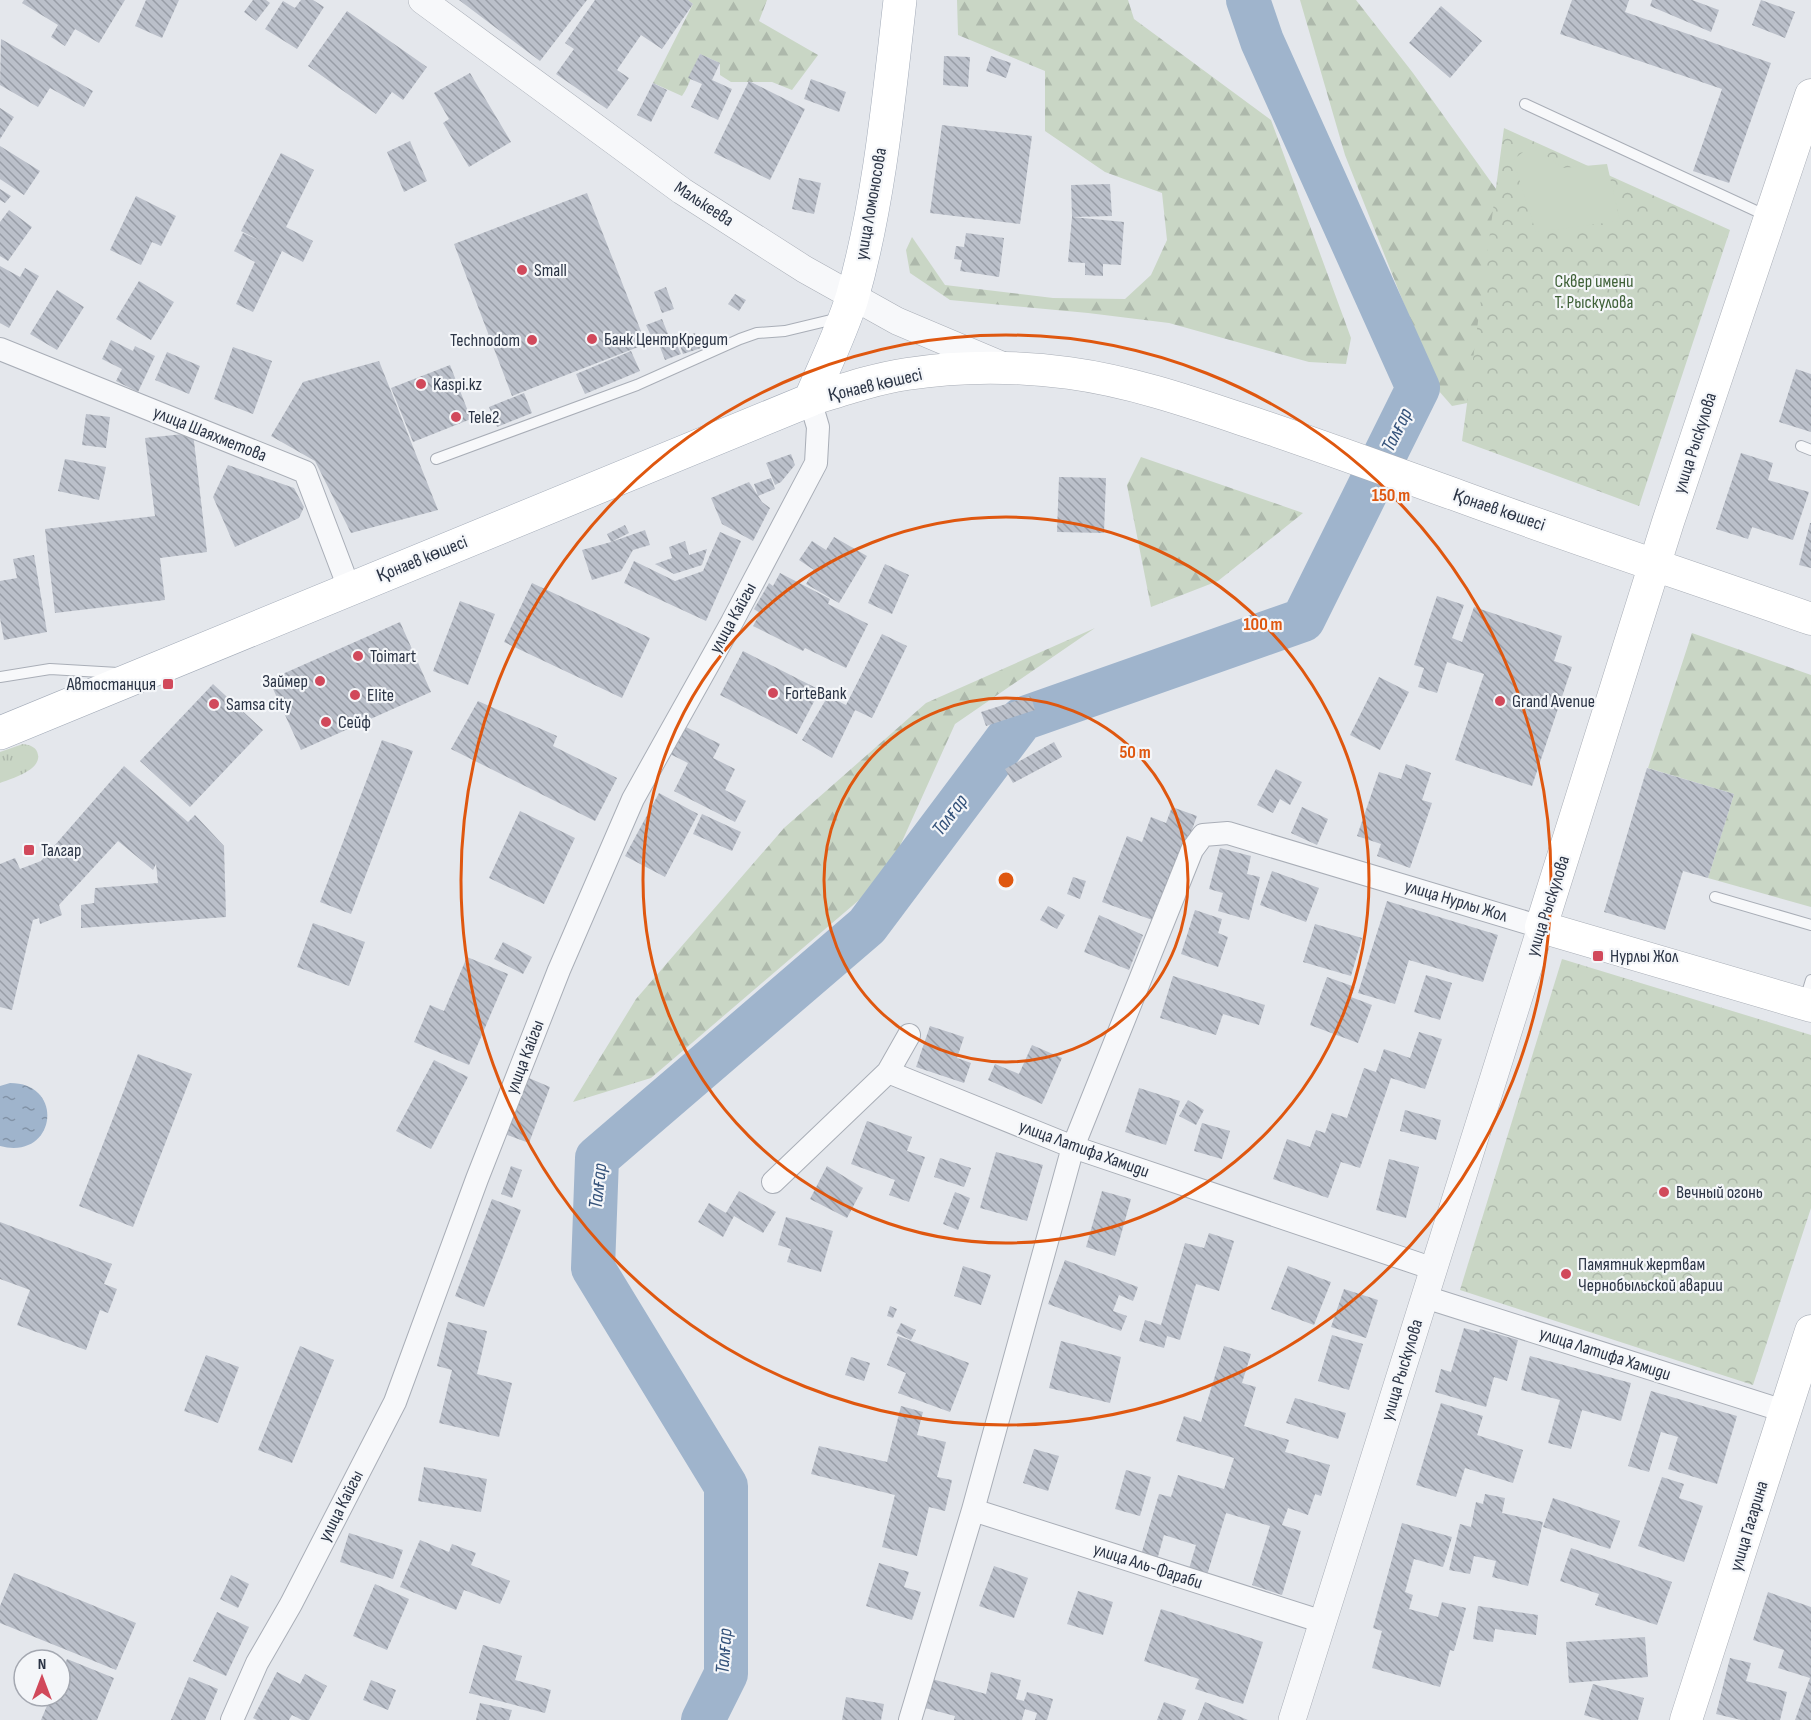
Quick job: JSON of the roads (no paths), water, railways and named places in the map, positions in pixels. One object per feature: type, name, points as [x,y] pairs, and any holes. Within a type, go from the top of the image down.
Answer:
[{"type":"main road","name":"улица Ломоносова","points":[[810,400],[849,307],[867,237],[891,85],[900,0]]},
{"type":"main road","name":"улица Рыскулова","points":[[1541,927],[1656,565],[1811,95]]},
{"type":"main road","name":"Қонаев көшесі","points":[[0,733],[810,400],[907,374],[1010,369],[1069,373],[1171,395],[1811,619]]},
{"type":"main road","name":"улица Нурлы Жол","points":[[1541,927],[1808,997]]},
{"type":"main road","name":"улица Гагарина","points":[[1686,1720],[1811,1331]]},
{"type":"street","name":"Малькеева","points":[[422,0],[682,191],[804,269],[849,307],[897,321],[1010,369]]},
{"type":"street","name":"улица Шаяхметова","points":[[0,350],[305,472],[349,588]]},
{"type":"street","name":"улица Кайгы","points":[[232,1720],[257,1663],[291,1604],[395,1402],[477,1179],[546,1003],[633,799],[732,622],[816,463],[818,427],[810,400]]},
{"type":"street","name":"улица Нурлы Жол","points":[[1073,1147],[1192,850],[1203,835],[1228,833],[1541,927]]},
{"type":"street","name":"улица Рыскулова","points":[[1293,1716],[1541,927]]},
{"type":"street","points":[[773,1182],[888,1072],[909,1035]]},
{"type":"street","name":"улица Латифа Хамиди","points":[[888,1072],[1073,1147],[1434,1269]]},
{"type":"street","points":[[910,1720],[974,1510],[1073,1147]]},
{"type":"street","name":"улица Латифа Хамиди","points":[[1425,1297],[1784,1411]]},
{"type":"street","name":"улица Аль-Фараби","points":[[974,1510],[1323,1622]]},
{"type":"lane","points":[[1525,104],[1770,217]]},
{"type":"lane","points":[[436,459],[637,385],[740,339],[757,333],[785,331],[849,307]]},
{"type":"lane","points":[[0,677],[50,669],[142,674]]},
{"type":"lane","points":[[1715,897],[1811,925]]},
{"type":"water","points":[[10,1083],[28,1086],[40,1095],[46,1107],[47,1120],[43,1133],[33,1142],[19,1148],[0,1146],[0,1086]]},
{"type":"waterway","name":"Талғар","points":[[703,1720],[726,1674],[726,1486],[593,1268],[597,1158],[867,926],[1022,719],[1303,620],[1418,388],[1262,41],[1248,0]]},
{"type":"place","name":"Small","points":[[522,270]]},
{"type":"place","name":"Банк ЦентрКредит","points":[[592,339]]},
{"type":"place","name":"Technodom","points":[[532,340]]},
{"type":"place","name":"Kaspi.kz","points":[[421,384]]},
{"type":"place","name":"Tele2","points":[[456,417]]},
{"type":"place","name":"Toimart","points":[[358,656]]},
{"type":"place","name":"Займер","points":[[320,681]]},
{"type":"place","name":"Автостанция","points":[[168,684]]},
{"type":"place","name":"ForteBank","points":[[773,693]]},
{"type":"place","name":"Elite","points":[[355,695]]},
{"type":"place","name":"Grand Avenue","points":[[1500,701]]},
{"type":"place","name":"Samsa city","points":[[214,704]]},
{"type":"place","name":"Сейф","points":[[326,722]]},
{"type":"place","name":"Талгар","points":[[29,850]]},
{"type":"place","name":"Нурлы Жол","points":[[1598,956]]},
{"type":"place","name":"Вечный огонь","points":[[1664,1192]]},
{"type":"place","name":"Памятник жертвам Чернобыльской аварии","points":[[1566,1274]]},
{"type":"park label","name":"Сквер имени Т. Рыскулова","points":[[1594,291]]}]
